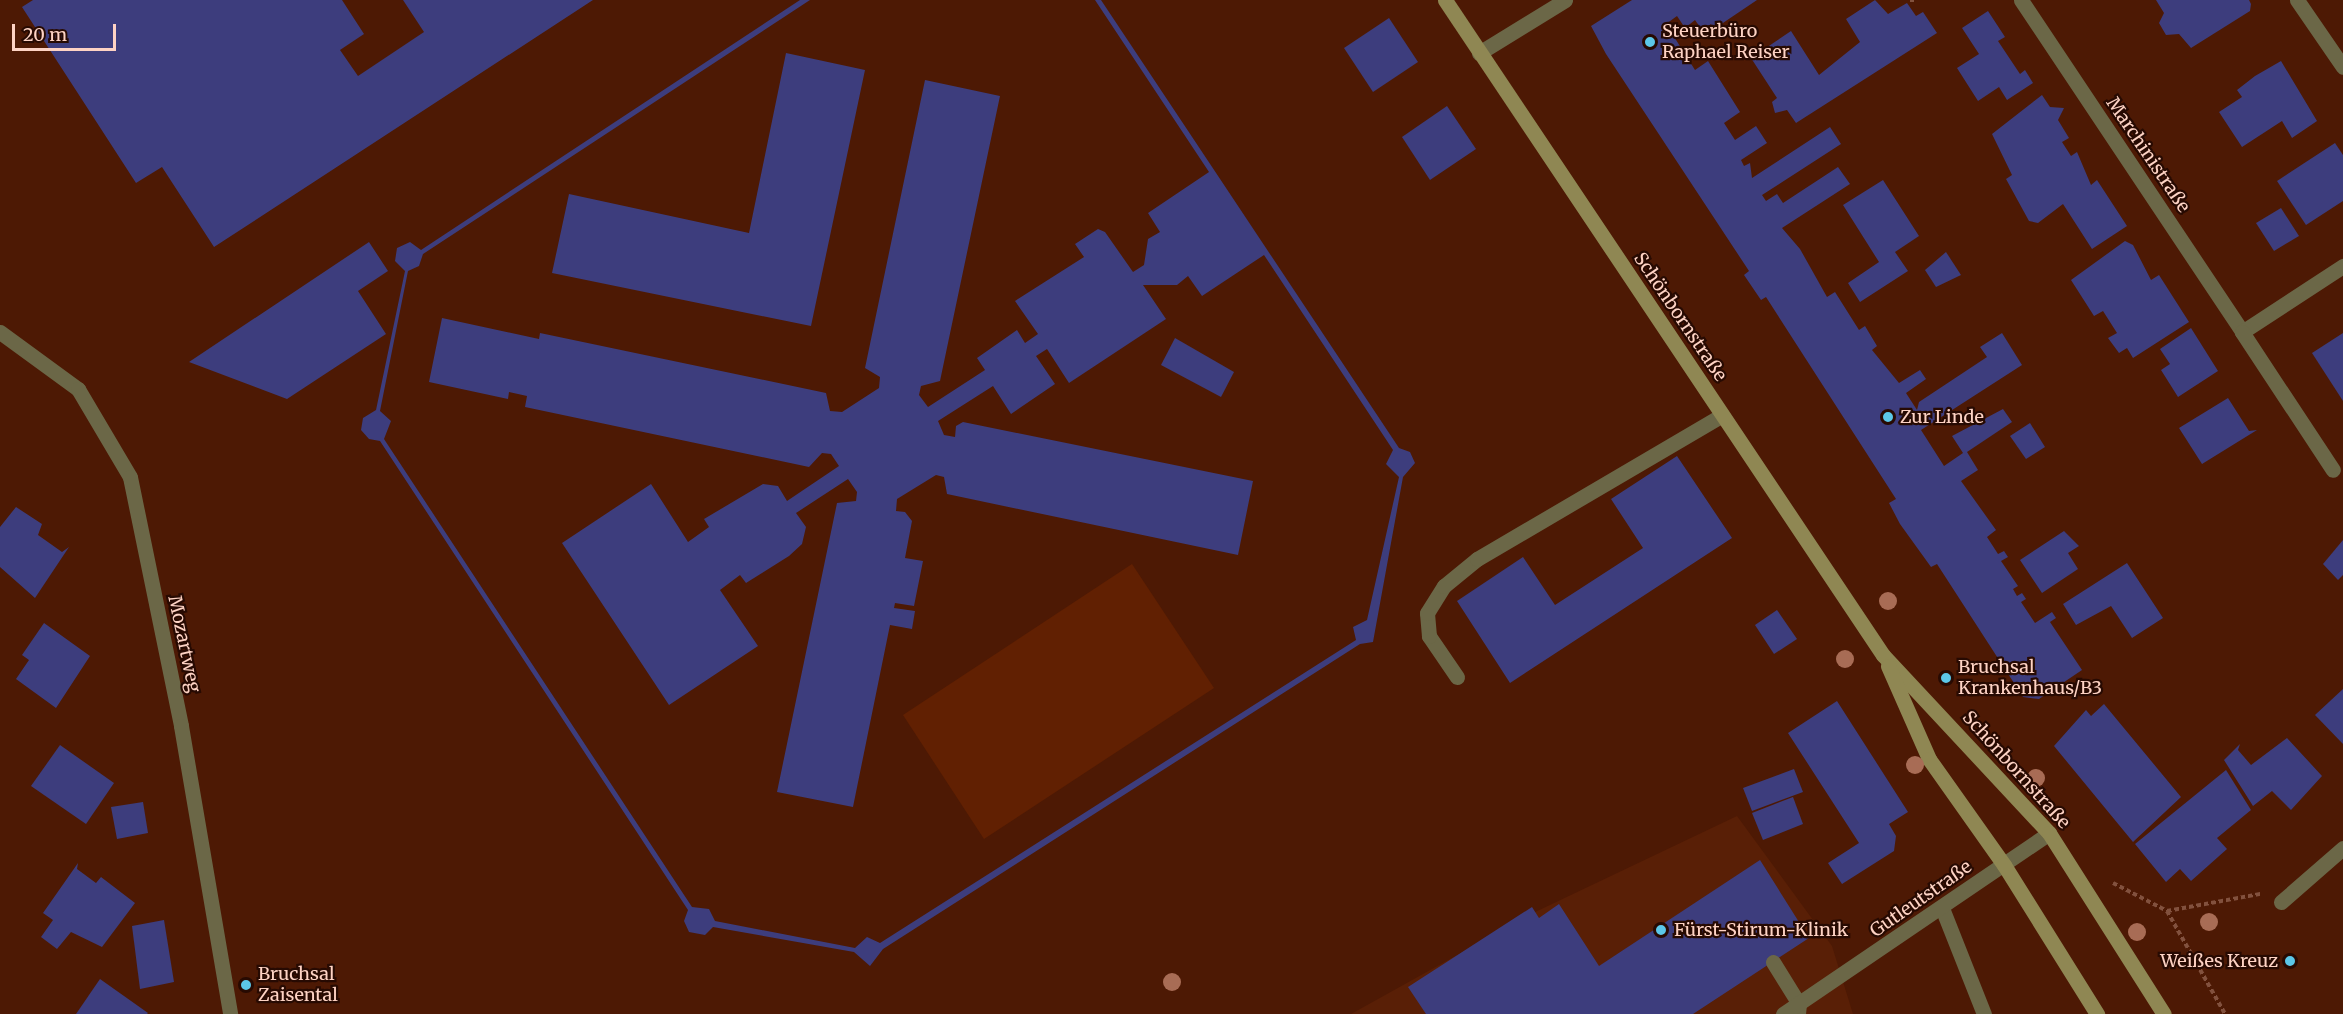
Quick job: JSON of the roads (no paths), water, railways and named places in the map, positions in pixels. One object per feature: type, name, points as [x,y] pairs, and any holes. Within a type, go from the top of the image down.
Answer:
[{"type":"main road","name":"Schönbornstraße","points":[[1445,0],[1883,655],[2049,834],[2164,1014]]},
{"type":"main road","name":"Schönbornstraße","points":[[1883,655],[1929,759],[2004,865],[2097,1014]]},
{"type":"street","points":[[1479,53],[1564,0]]},
{"type":"street","name":"Marchinistraße","points":[[2021,0],[2333,471]]},
{"type":"street","points":[[2296,0],[2343,67]]},
{"type":"street","points":[[2242,332],[2343,266]]},
{"type":"street","name":"Mozartweg","points":[[0,332],[78,389],[130,477],[181,726],[230,1014]]},
{"type":"street","points":[[1457,677],[1429,636],[1427,613],[1444,586],[1477,559],[1722,415]]},
{"type":"street","name":"Gutleutstraße","points":[[1783,1014],[1799,1009],[2049,834]]},
{"type":"street","points":[[2281,902],[2343,848]]},
{"type":"street","points":[[1942,908],[1983,1014]]},
{"type":"street","points":[[1773,962],[1799,1009]]},
{"type":"place","name":"Steuerbüro Raphael Reiser","points":[[1650,42]]},
{"type":"place","name":"Zur Linde","points":[[1888,417]]},
{"type":"place","name":"Bruchsal Krankenhaus/B3","points":[[1946,678]]},
{"type":"place","name":"Fürst-Stirum-Klinik","points":[[1661,930]]},
{"type":"place","name":"Weißes Kreuz","points":[[2290,961]]},
{"type":"place","name":"Bruchsal Zaisental","points":[[246,985]]}]
